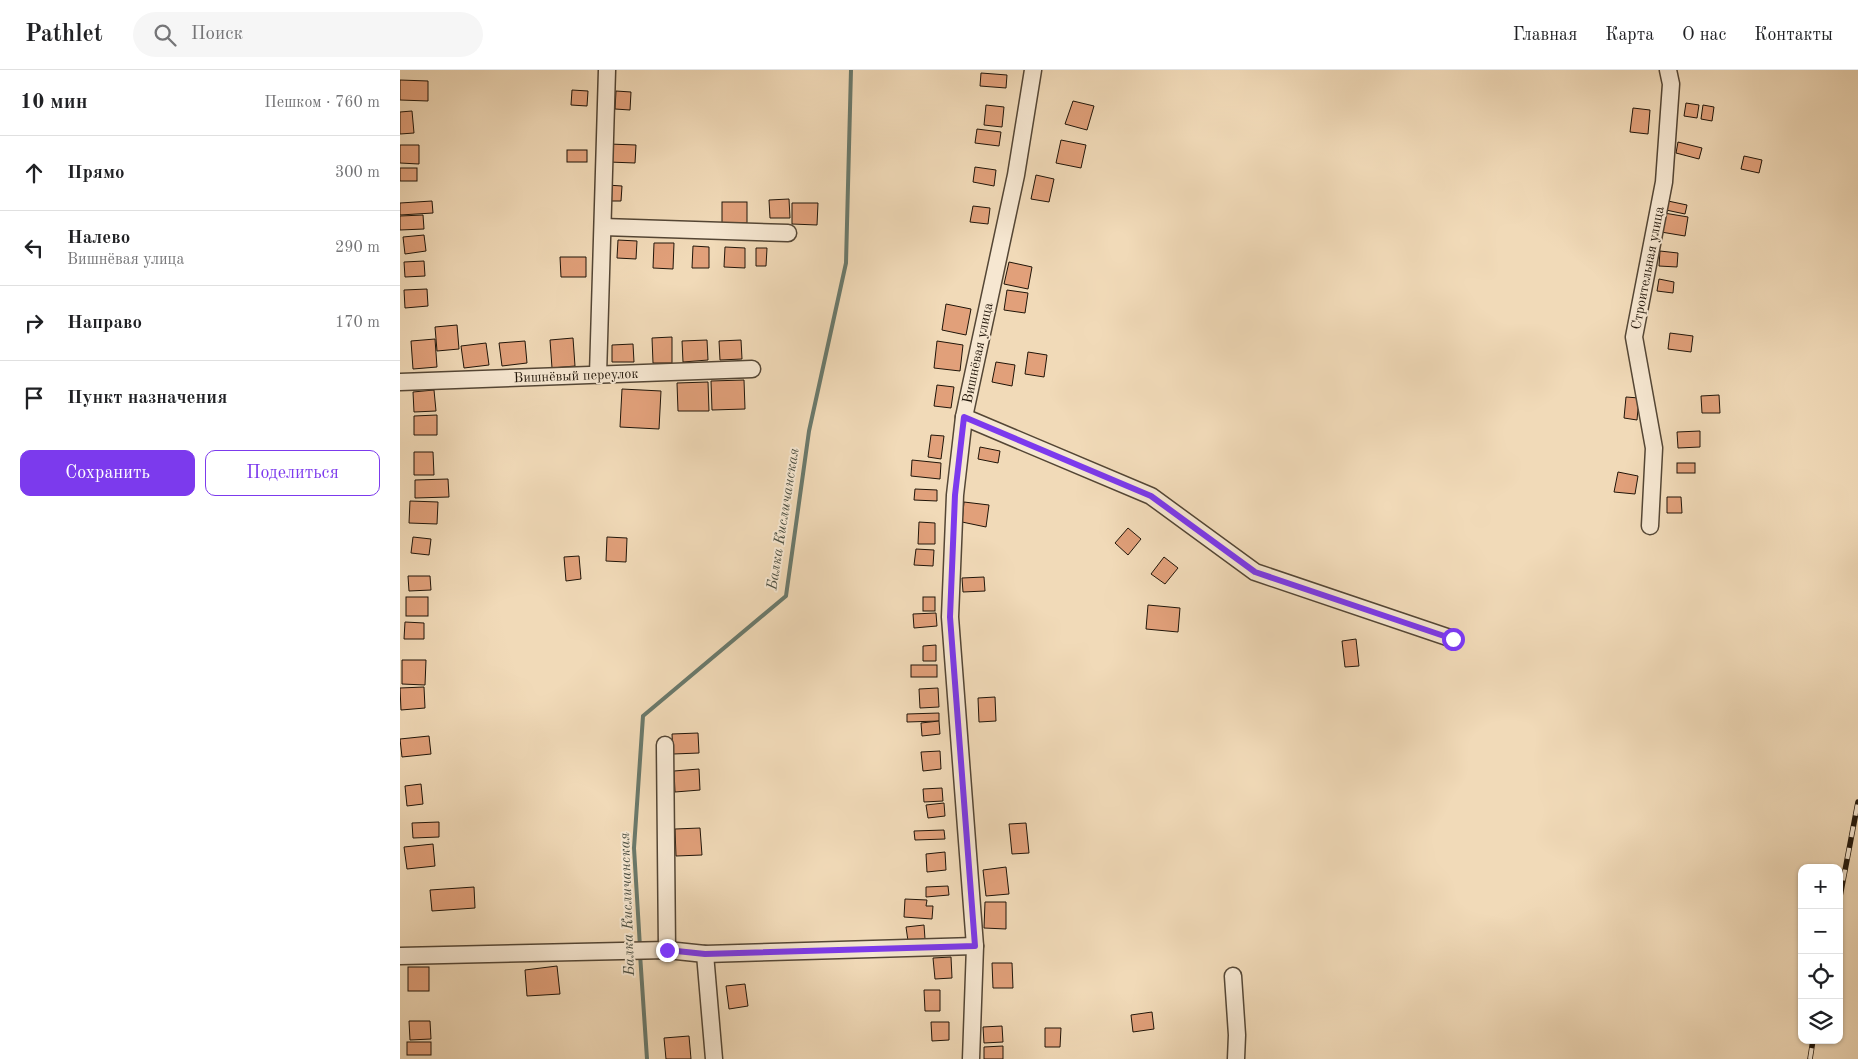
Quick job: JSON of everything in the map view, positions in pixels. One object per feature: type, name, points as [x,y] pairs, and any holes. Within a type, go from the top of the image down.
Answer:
[{"type":"street","points":[[598,375],[607,70]]},
{"type":"street","name":"Вишнёвая улица","points":[[971,1059],[975,946],[950,617],[955,495],[964,417],[1016,175],[1033,70]]},
{"type":"street","name":"Строительная улица","points":[[1650,526],[1654,448],[1634,337],[1664,182],[1671,84],[1668,70]]},
{"type":"street","points":[[603,227],[788,233]]},
{"type":"street","name":"Вишнёвый переулок","points":[[400,382],[752,369]]},
{"type":"street","points":[[964,417],[1151,496],[1255,572],[1453,639]]},
{"type":"street","points":[[665,745],[667,950]]},
{"type":"street","points":[[400,956],[667,950],[705,954],[975,946]]},
{"type":"street","points":[[705,954],[714,1059]]},
{"type":"street","points":[[1234,976],[1237,1035],[1236,1059]]},
{"type":"building","points":[[981,73],[1007,75],[1006,88],[980,86]]},
{"type":"building","points":[[400,80],[428,81],[428,101],[400,100]]},
{"type":"building","points":[[572,90],[588,91],[587,106],[571,105]]},
{"type":"building","points":[[616,91],[631,92],[630,110],[615,109]]},
{"type":"building","points":[[1073,101],[1094,106],[1087,130],[1065,124]]},
{"type":"building","points":[[1686,103],[1699,105],[1697,118],[1684,116]]},
{"type":"building","points":[[986,105],[1004,107],[1002,127],[984,125]]},
{"type":"building","points":[[1703,105],[1714,107],[1712,121],[1701,119]]},
{"type":"building","points":[[1633,108],[1650,110],[1648,134],[1630,132]]},
{"type":"building","points":[[412,111],[414,133],[400,134],[400,112]]},
{"type":"building","points":[[977,129],[1001,132],[999,146],[975,143]]},
{"type":"building","points":[[1061,140],[1086,145],[1081,168],[1056,163]]},
{"type":"building","points":[[1678,142],[1702,148],[1699,159],[1676,153]]},
{"type":"building","points":[[609,144],[636,145],[635,163],[609,162]]},
{"type":"building","points":[[400,145],[419,145],[419,164],[400,163]]},
{"type":"building","points":[[567,150],[587,150],[587,162],[567,162]]},
{"type":"building","points":[[1744,156],[1762,160],[1759,173],[1741,169]]},
{"type":"building","points":[[975,167],[996,170],[994,186],[973,182]]},
{"type":"building","points":[[400,168],[417,168],[417,181],[400,181]]},
{"type":"building","points":[[1036,175],[1054,179],[1049,202],[1031,199]]},
{"type":"building","points":[[607,185],[622,186],[621,201],[607,201]]},
{"type":"building","points":[[789,199],[790,218],[770,218],[769,200]]},
{"type":"building","points":[[432,201],[433,213],[400,215],[400,203]]},
{"type":"building","points":[[1668,201],[1687,205],[1685,214],[1666,210]]},
{"type":"building","points":[[722,202],[747,202],[747,223],[722,223]]},
{"type":"building","points":[[792,203],[818,203],[817,225],[792,224]]},
{"type":"building","points":[[973,206],[990,208],[988,224],[970,222]]},
{"type":"building","points":[[1664,213],[1688,217],[1685,236],[1661,232]]},
{"type":"building","points":[[423,215],[424,229],[400,230],[400,216]]},
{"type":"building","points":[[424,235],[426,251],[405,254],[403,237]]},
{"type":"building","points":[[618,240],[637,241],[636,259],[617,258]]},
{"type":"building","points":[[654,243],[674,243],[673,269],[653,268]]},
{"type":"building","points":[[693,246],[709,247],[709,268],[692,268]]},
{"type":"building","points":[[725,247],[745,248],[745,268],[724,267]]},
{"type":"building","points":[[756,248],[767,248],[766,266],[756,266]]},
{"type":"building","points":[[1660,251],[1678,253],[1677,267],[1659,266]]},
{"type":"building","points":[[560,257],[586,257],[586,277],[561,277]]},
{"type":"building","points":[[424,261],[425,276],[405,277],[404,262]]},
{"type":"building","points":[[1009,262],[1032,267],[1028,289],[1004,284]]},
{"type":"building","points":[[1659,279],[1674,282],[1673,293],[1657,291]]},
{"type":"building","points":[[427,289],[428,306],[405,308],[404,290]]},
{"type":"building","points":[[1007,290],[1028,293],[1025,313],[1004,310]]},
{"type":"building","points":[[946,304],[971,309],[966,335],[942,330]]},
{"type":"building","points":[[457,325],[459,349],[437,351],[435,327]]},
{"type":"building","points":[[1670,333],[1693,336],[1691,352],[1668,349]]},
{"type":"building","points":[[672,337],[672,363],[653,363],[652,338]]},
{"type":"building","points":[[573,338],[575,366],[552,368],[550,340]]},
{"type":"building","points":[[435,339],[437,367],[413,369],[411,341]]},
{"type":"building","points":[[707,340],[708,360],[683,362],[682,341]]},
{"type":"building","points":[[741,340],[742,359],[720,360],[719,341]]},
{"type":"building","points":[[525,341],[527,363],[502,366],[499,343]]},
{"type":"building","points":[[937,341],[963,345],[960,371],[934,368]]},
{"type":"building","points":[[486,343],[489,365],[464,368],[461,346]]},
{"type":"building","points":[[633,344],[634,362],[612,362],[612,345]]},
{"type":"building","points":[[1028,352],[1047,355],[1044,377],[1025,374]]},
{"type":"building","points":[[996,362],[1015,365],[1012,386],[992,382]]},
{"type":"building","points":[[744,380],[745,409],[712,410],[711,381]]},
{"type":"building","points":[[708,382],[709,411],[678,411],[677,383]]},
{"type":"building","points":[[937,385],[954,387],[951,408],[934,406]]},
{"type":"building","points":[[622,389],[661,391],[659,429],[620,427]]},
{"type":"building","points":[[434,390],[436,411],[414,412],[413,392]]},
{"type":"building","points":[[1719,395],[1720,413],[1702,413],[1701,396]]},
{"type":"building","points":[[1626,397],[1639,398],[1637,420],[1624,418]]},
{"type":"building","points":[[437,415],[437,435],[414,435],[414,416]]},
{"type":"building","points":[[1700,431],[1700,447],[1678,448],[1677,432]]},
{"type":"building","points":[[931,435],[944,436],[941,459],[928,457]]},
{"type":"building","points":[[980,447],[1000,451],[998,463],[978,459]]},
{"type":"building","points":[[414,452],[433,452],[434,475],[414,475]]},
{"type":"building","points":[[912,460],[941,463],[940,479],[911,476]]},
{"type":"building","points":[[1677,463],[1695,463],[1695,473],[1677,473]]},
{"type":"building","points":[[1618,472],[1638,476],[1635,494],[1614,492]]},
{"type":"building","points":[[448,479],[449,497],[415,498],[415,480]]},
{"type":"building","points":[[915,489],[937,490],[937,501],[914,500]]},
{"type":"building","points":[[1667,497],[1681,497],[1682,513],[1667,513]]},
{"type":"building","points":[[410,501],[438,502],[437,524],[409,523]]},
{"type":"building","points":[[964,502],[989,505],[986,527],[962,522]]},
{"type":"building","points":[[919,522],[935,523],[935,544],[918,544]]},
{"type":"building","points":[[1128,528],[1141,539],[1128,555],[1115,543]]},
{"type":"building","points":[[413,537],[431,539],[429,555],[411,553]]},
{"type":"building","points":[[607,537],[627,538],[626,562],[606,561]]},
{"type":"building","points":[[916,549],[934,550],[933,566],[914,565]]},
{"type":"building","points":[[579,556],[581,579],[566,581],[564,557]]},
{"type":"building","points":[[1164,557],[1178,568],[1165,584],[1151,574]]},
{"type":"building","points":[[408,576],[430,576],[431,590],[409,591]]},
{"type":"building","points":[[984,577],[985,591],[963,592],[962,578]]},
{"type":"building","points":[[406,597],[428,597],[428,616],[406,616]]},
{"type":"building","points":[[923,597],[935,597],[935,611],[923,611]]},
{"type":"building","points":[[1148,605],[1180,608],[1178,632],[1146,629]]},
{"type":"building","points":[[936,613],[937,626],[914,628],[913,614]]},
{"type":"building","points":[[405,622],[424,623],[424,639],[404,639]]},
{"type":"building","points":[[1356,639],[1359,666],[1345,667],[1342,641]]},
{"type":"building","points":[[936,645],[936,661],[923,661],[923,646]]},
{"type":"building","points":[[402,660],[426,660],[425,685],[402,684]]},
{"type":"building","points":[[911,665],[937,665],[937,677],[911,677]]},
{"type":"building","points":[[424,687],[425,708],[401,710],[400,688]]},
{"type":"building","points":[[938,688],[939,707],[920,708],[919,689]]},
{"type":"building","points":[[995,697],[996,721],[979,722],[978,698]]},
{"type":"building","points":[[939,713],[939,721],[907,722],[907,714]]},
{"type":"building","points":[[939,721],[940,734],[922,736],[921,723]]},
{"type":"building","points":[[698,733],[699,753],[673,754],[672,734]]},
{"type":"building","points":[[429,736],[431,754],[402,757],[400,739]]},
{"type":"building","points":[[940,751],[941,769],[923,771],[921,752]]},
{"type":"building","points":[[699,769],[700,790],[675,792],[674,771]]},
{"type":"building","points":[[421,784],[423,804],[407,806],[405,786]]},
{"type":"building","points":[[942,788],[943,801],[924,802],[923,789]]},
{"type":"building","points":[[944,803],[945,816],[928,818],[926,805]]},
{"type":"building","points":[[439,822],[439,837],[413,838],[412,823]]},
{"type":"building","points":[[1026,823],[1029,853],[1012,854],[1009,824]]},
{"type":"building","points":[[700,828],[702,855],[676,856],[675,829]]},
{"type":"building","points":[[944,830],[945,839],[915,840],[914,831]]},
{"type":"building","points":[[433,844],[435,866],[407,869],[404,847]]},
{"type":"building","points":[[945,852],[946,870],[927,872],[926,854]]},
{"type":"building","points":[[1006,867],[1009,894],[986,896],[983,870]]},
{"type":"building","points":[[948,886],[949,895],[926,897],[926,887]]},
{"type":"building","points":[[474,887],[475,908],[432,911],[430,890]]},
{"type":"building","points":[[905,899],[927,900],[926,906],[933,906],[932,919],[904,917]]},
{"type":"building","points":[[985,902],[1006,902],[1006,929],[984,928]]},
{"type":"building","points":[[924,925],[925,939],[908,941],[906,927]]},
{"type":"building","points":[[951,957],[952,978],[935,979],[933,958]]},
{"type":"building","points":[[992,963],[1012,963],[1013,988],[993,988]]},
{"type":"building","points":[[557,966],[560,994],[527,996],[525,970]]},
{"type":"building","points":[[408,967],[429,967],[429,991],[408,991]]},
{"type":"building","points":[[745,984],[748,1006],[729,1009],[726,986]]},
{"type":"building","points":[[924,990],[940,990],[940,1011],[925,1011]]},
{"type":"building","points":[[1152,1012],[1154,1029],[1133,1032],[1131,1015]]},
{"type":"building","points":[[409,1021],[430,1021],[431,1039],[410,1040]]},
{"type":"building","points":[[931,1022],[949,1022],[949,1040],[932,1041]]},
{"type":"building","points":[[1002,1026],[1003,1042],[984,1043],[983,1027]]},
{"type":"building","points":[[1045,1028],[1061,1028],[1060,1047],[1045,1047]]},
{"type":"building","points":[[689,1036],[691,1059],[666,1059],[664,1038]]},
{"type":"building","points":[[407,1042],[431,1042],[431,1055],[407,1055]]},
{"type":"building","points":[[1003,1046],[1003,1059],[984,1059],[984,1047]]},
{"type":"waterway","name":"Балка Кисличанская","points":[[640,947],[634,848],[643,716],[786,596],[809,431],[846,263],[851,70]]},
{"type":"waterway","name":"Балка Кисличанская","points":[[640,954],[647,1059]]},
{"type":"railway","points":[[1843,881],[1858,802]]},
{"type":"railway","points":[[1810,1059],[1812,1044]]},
{"type":"route","points":[[667,950],[705,954],[975,946],[950,617],[955,495],[964,417],[1151,496],[1255,572],[1453,639]]}]
